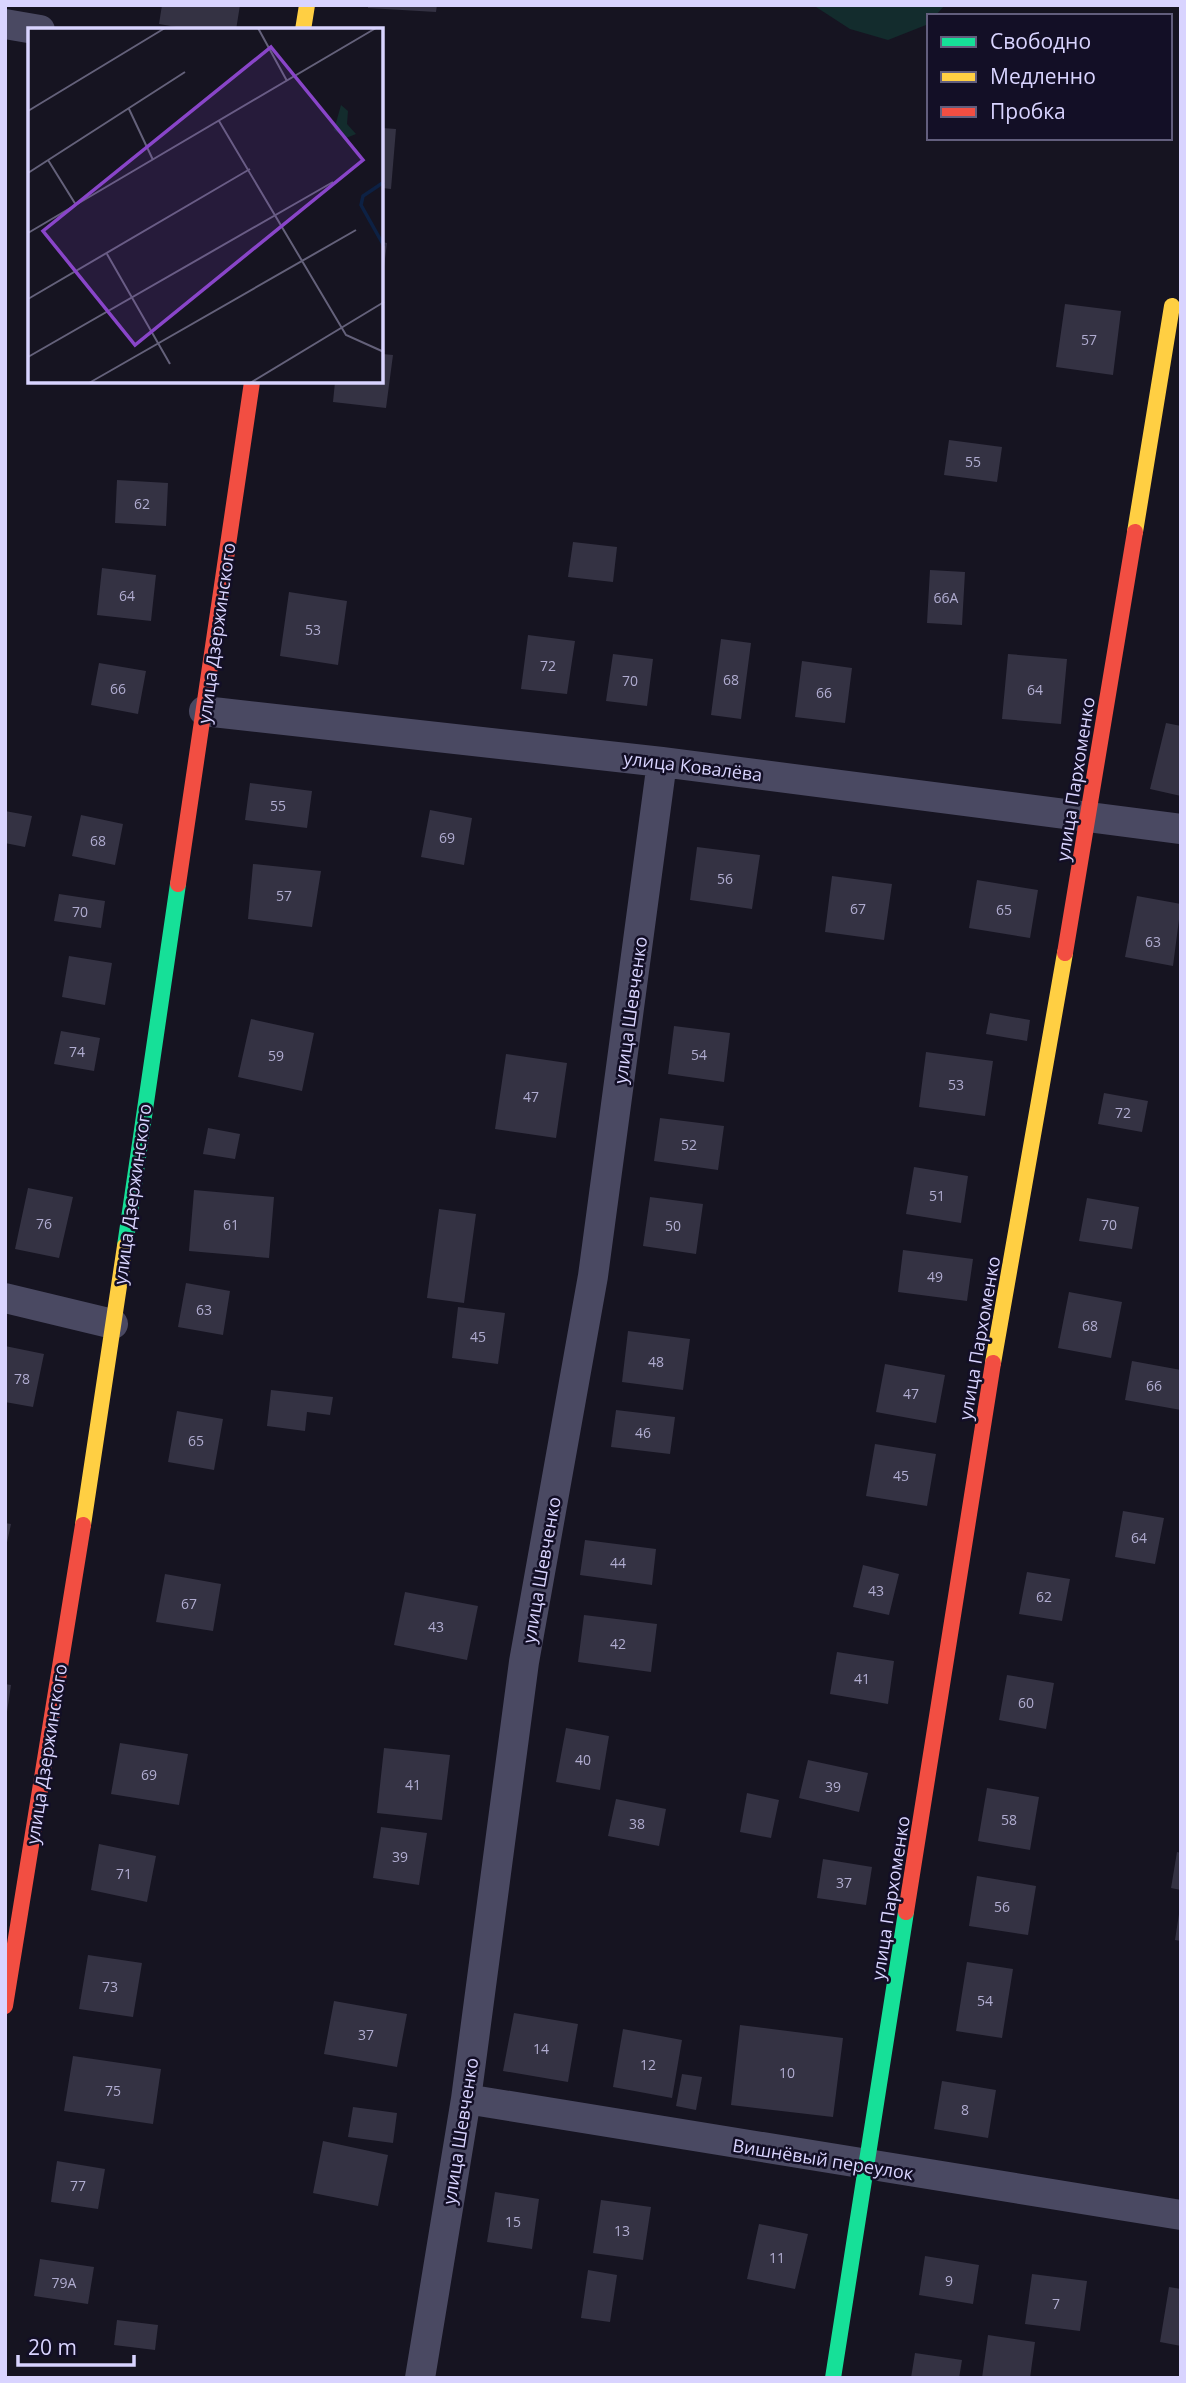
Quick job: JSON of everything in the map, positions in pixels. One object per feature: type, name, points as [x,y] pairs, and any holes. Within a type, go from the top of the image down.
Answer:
[{"type":"street","points":[[303,28],[307,5]]},
{"type":"street","points":[[5,24],[28,28]]},
{"type":"street","name":"улица Пархоменко","points":[[833,2378],[993,1361],[1089,816],[1172,306]]},
{"type":"street","name":"улица Дзержинского","points":[[5,2006],[113,1324],[252,383]]},
{"type":"street","name":"улица Ковалёва","points":[[204,711],[662,762],[1181,829]]},
{"type":"street","name":"улица Шевченко","points":[[420,2378],[466,2099],[524,1661],[593,1276],[662,762]]},
{"type":"street","points":[[5,1298],[113,1324]]},
{"type":"street","name":"Вишнёвый переулок","points":[[466,2099],[1181,2215]]},
{"type":"green space","points":[[813,5],[945,5],[937,14],[927,14],[926,25],[888,40],[850,29]]},
{"type":"building","points":[[162,5],[240,5],[236,28],[182,28],[159,24]]},
{"type":"building","points":[[368,5],[437,5],[436,12],[368,8]]},
{"type":"building","points":[[383,128],[396,129],[391,189],[383,188]]},
{"type":"building","points":[[383,242],[387,243],[383,275]]},
{"type":"building","points":[[1065,304],[1121,311],[1113,375],[1056,367]]},
{"type":"building","points":[[383,354],[393,355],[386,408],[333,402],[335,383],[383,383]]},
{"type":"building","points":[[949,440],[1002,447],[997,482],[944,475]]},
{"type":"building","points":[[117,480],[168,483],[166,526],[115,523]]},
{"type":"building","points":[[573,542],[617,547],[613,582],[568,577]]},
{"type":"building","points":[[102,568],[156,575],[151,621],[97,615]]},
{"type":"building","points":[[930,570],[965,572],[962,625],[927,623]]},
{"type":"building","points":[[289,592],[347,601],[338,665],[280,656]]},
{"type":"building","points":[[528,635],[575,641],[567,694],[521,689]]},
{"type":"building","points":[[721,639],[751,643],[741,719],[711,715]]},
{"type":"building","points":[[613,654],[653,659],[647,706],[606,701]]},
{"type":"building","points":[[1008,654],[1067,659],[1061,724],[1002,719]]},
{"type":"building","points":[[802,661],[852,668],[845,723],[795,717]]},
{"type":"building","points":[[99,663],[146,671],[138,714],[91,705]]},
{"type":"building","points":[[1166,723],[1181,726],[1181,796],[1150,789]]},
{"type":"building","points":[[250,783],[312,791],[307,828],[245,820]]},
{"type":"building","points":[[430,810],[472,818],[464,865],[421,857]]},
{"type":"building","points":[[5,811],[32,816],[25,847],[5,843]]},
{"type":"building","points":[[81,815],[123,824],[115,865],[72,856]]},
{"type":"building","points":[[697,847],[760,855],[752,909],[690,900]]},
{"type":"building","points":[[253,864],[321,871],[312,927],[248,919]]},
{"type":"building","points":[[832,876],[892,884],[884,940],[825,932]]},
{"type":"building","points":[[977,880],[1038,890],[1030,938],[969,928]]},
{"type":"building","points":[[59,894],[105,901],[101,928],[54,921]]},
{"type":"building","points":[[1137,896],[1181,904],[1173,966],[1125,957]]},
{"type":"building","points":[[69,956],[112,963],[105,1005],[62,997]]},
{"type":"building","points":[[990,1013],[1030,1020],[1027,1041],[986,1034]]},
{"type":"building","points":[[251,1019],[314,1033],[302,1091],[238,1077]]},
{"type":"building","points":[[674,1026],[730,1033],[724,1082],[668,1074]]},
{"type":"building","points":[[61,1031],[100,1038],[94,1071],[54,1064]]},
{"type":"building","points":[[926,1052],[993,1061],[985,1116],[919,1107]]},
{"type":"building","points":[[506,1054],[567,1063],[556,1138],[495,1129]]},
{"type":"building","points":[[1104,1093],[1148,1101],[1142,1132],[1098,1124]]},
{"type":"building","points":[[660,1118],[724,1126],[718,1170],[654,1161]]},
{"type":"building","points":[[208,1128],[240,1134],[235,1159],[203,1154]]},
{"type":"building","points":[[914,1167],[968,1176],[961,1223],[906,1214]]},
{"type":"building","points":[[28,1188],[73,1197],[59,1258],[15,1249]]},
{"type":"building","points":[[194,1190],[274,1197],[269,1258],[189,1251]]},
{"type":"building","points":[[650,1197],[703,1204],[696,1254],[643,1246]]},
{"type":"building","points":[[1087,1198],[1139,1207],[1132,1249],[1079,1241]]},
{"type":"building","points":[[439,1209],[476,1214],[464,1303],[427,1298]]},
{"type":"building","points":[[903,1250],[973,1259],[967,1301],[898,1292]]},
{"type":"building","points":[[186,1283],[230,1291],[223,1335],[178,1327]]},
{"type":"building","points":[[1069,1292],[1122,1302],[1111,1358],[1058,1348]]},
{"type":"building","points":[[458,1307],[505,1313],[498,1364],[452,1358]]},
{"type":"building","points":[[628,1331],[690,1339],[683,1390],[622,1382]]},
{"type":"building","points":[[5,1346],[44,1354],[33,1407],[5,1402]]},
{"type":"building","points":[[1132,1361],[1181,1370],[1181,1410],[1125,1400]]},
{"type":"building","points":[[885,1364],[945,1375],[936,1423],[876,1412]]},
{"type":"building","points":[[271,1390],[333,1397],[330,1415],[307,1412],[305,1431],[267,1426]]},
{"type":"building","points":[[616,1410],[675,1417],[670,1454],[611,1447]]},
{"type":"building","points":[[177,1411],[223,1419],[214,1470],[168,1462]]},
{"type":"building","points":[[875,1444],[936,1454],[927,1506],[866,1496]]},
{"type":"building","points":[[1123,1511],[1164,1518],[1155,1564],[1115,1557]]},
{"type":"building","points":[[5,1523],[11,1524],[6,1547],[5,1547]]},
{"type":"building","points":[[585,1540],[656,1549],[652,1585],[580,1575]]},
{"type":"building","points":[[863,1565],[899,1574],[889,1615],[853,1607]]},
{"type":"building","points":[[1027,1572],[1070,1579],[1062,1621],[1019,1614]]},
{"type":"building","points":[[165,1574],[221,1584],[213,1631],[156,1622]]},
{"type":"building","points":[[405,1592],[478,1606],[467,1660],[394,1645]]},
{"type":"building","points":[[584,1615],[657,1624],[651,1672],[578,1662]]},
{"type":"building","points":[[837,1652],[894,1661],[888,1704],[830,1694]]},
{"type":"building","points":[[1007,1675],[1054,1683],[1046,1729],[999,1720]]},
{"type":"building","points":[[5,1684],[11,1685],[7,1712],[5,1712]]},
{"type":"building","points":[[566,1728],[609,1736],[600,1790],[556,1782]]},
{"type":"building","points":[[120,1743],[188,1754],[179,1805],[111,1794]]},
{"type":"building","points":[[384,1748],[450,1755],[442,1820],[377,1813]]},
{"type":"building","points":[[808,1760],[868,1773],[859,1812],[799,1798]]},
{"type":"building","points":[[987,1788],[1039,1797],[1030,1850],[978,1841]]},
{"type":"building","points":[[747,1793],[779,1800],[771,1838],[740,1832]]},
{"type":"building","points":[[616,1799],[666,1809],[659,1846],[608,1836]]},
{"type":"building","points":[[381,1827],[427,1833],[419,1885],[373,1878]]},
{"type":"building","points":[[99,1844],[156,1856],[147,1902],[91,1890]]},
{"type":"building","points":[[1177,1852],[1181,1853],[1181,1890],[1171,1888]]},
{"type":"building","points":[[823,1859],[872,1867],[866,1905],[817,1898]]},
{"type":"building","points":[[977,1876],[1036,1886],[1028,1935],[969,1926]]},
{"type":"building","points":[[1181,1914],[1181,1941],[1175,1940]]},
{"type":"building","points":[[88,1955],[142,1963],[133,2017],[79,2009]]},
{"type":"building","points":[[967,1962],[1013,1969],[1002,2038],[956,2031]]},
{"type":"building","points":[[334,2001],[407,2014],[397,2067],[324,2054]]},
{"type":"building","points":[[514,2013],[578,2024],[568,2082],[503,2071]]},
{"type":"building","points":[[740,2025],[843,2038],[833,2117],[731,2105]]},
{"type":"building","points":[[623,2029],[682,2040],[672,2098],[613,2087]]},
{"type":"building","points":[[73,2056],[161,2069],[153,2124],[64,2111]]},
{"type":"building","points":[[682,2074],[702,2077],[696,2110],[676,2106]]},
{"type":"building","points":[[942,2081],[996,2090],[988,2138],[934,2129]]},
{"type":"building","points":[[353,2107],[397,2113],[393,2143],[348,2137]]},
{"type":"building","points":[[323,2141],[388,2155],[378,2206],[313,2193]]},
{"type":"building","points":[[57,2161],[105,2169],[98,2209],[51,2202]]},
{"type":"building","points":[[495,2192],[539,2199],[532,2249],[487,2242]]},
{"type":"building","points":[[601,2200],[651,2207],[643,2260],[593,2253]]},
{"type":"building","points":[[759,2224],[808,2234],[795,2289],[747,2279]]},
{"type":"building","points":[[925,2256],[979,2265],[973,2304],[919,2295]]},
{"type":"building","points":[[40,2259],[94,2267],[88,2304],[34,2296]]},
{"type":"building","points":[[588,2270],[617,2275],[610,2322],[581,2318]]},
{"type":"building","points":[[1032,2274],[1087,2281],[1080,2331],[1025,2324]]},
{"type":"building","points":[[1169,2287],[1181,2289],[1181,2346],[1160,2342]]},
{"type":"building","points":[[117,2320],[158,2325],[155,2350],[114,2345]]},
{"type":"building","points":[[988,2335],[1035,2342],[1030,2378],[982,2378]]},
{"type":"building","points":[[915,2353],[962,2360],[959,2378],[911,2378]]},
{"type":"traffic: fast","points":[[125,1246],[178,884]]},
{"type":"traffic: fast","points":[[833,2378],[906,1912]]},
{"type":"traffic: slow","points":[[303,28],[307,5]]},
{"type":"traffic: slow","points":[[1135,532],[1172,306]]},
{"type":"traffic: slow","points":[[993,1363],[1065,953]]},
{"type":"traffic: slow","points":[[83,1525],[125,1246]]},
{"type":"traffic: jam","points":[[178,884],[252,383]]},
{"type":"traffic: jam","points":[[1065,953],[1135,532]]},
{"type":"traffic: jam","points":[[906,1912],[993,1363]]},
{"type":"traffic: jam","points":[[5,2006],[83,1525]]}]
